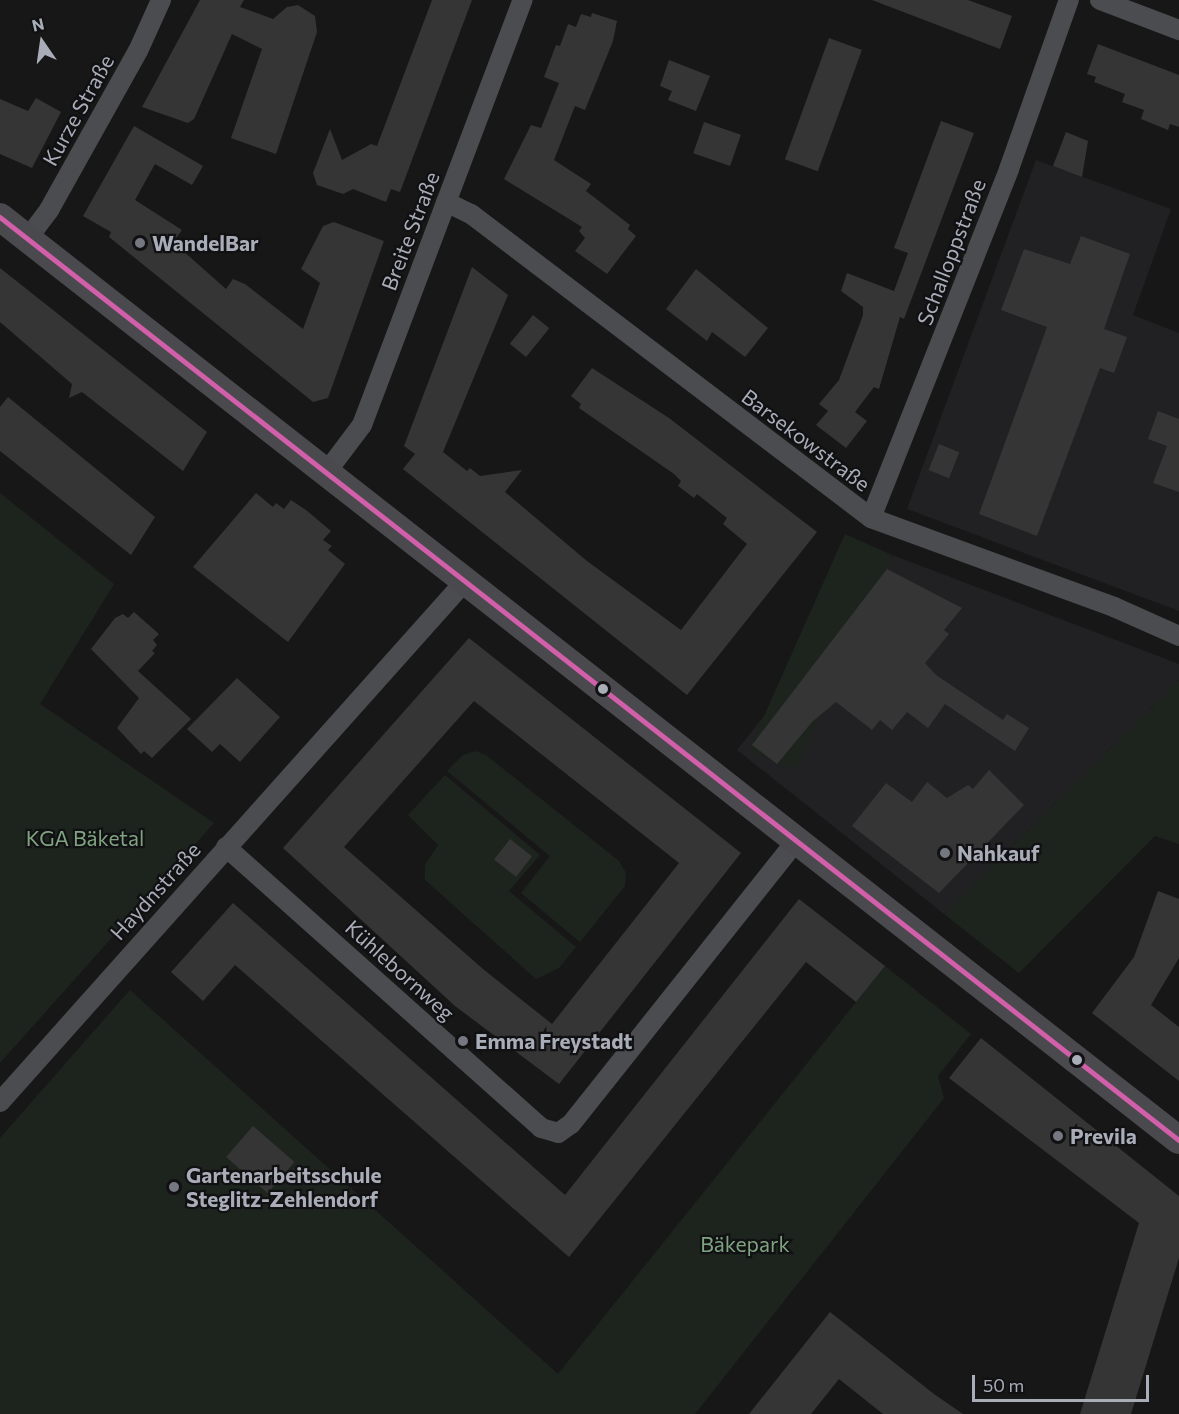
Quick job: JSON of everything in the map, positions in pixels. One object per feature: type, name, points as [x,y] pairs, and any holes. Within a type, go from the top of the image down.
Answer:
[{"type":"street","name":"Kurze Straße","points":[[28,238],[49,210],[138,51],[161,0]]},
{"type":"street","name":"Breite Straße","points":[[328,470],[362,425],[523,0]]},
{"type":"street","name":"Schalloppstraße","points":[[871,518],[1004,180],[1069,0]]},
{"type":"street","points":[[1100,0],[1179,30]]},
{"type":"street","name":"Barsekowstraße","points":[[446,202],[480,221],[871,518],[1132,613],[1179,636]]},
{"type":"street","points":[[0,217],[328,470],[1179,1140]]},
{"type":"street","name":"Haydnstraße","points":[[0,1102],[467,579]]},
{"type":"street","name":"Kühlebornweg","points":[[226,847],[550,1133],[571,1124],[797,840]]},
{"type":"shaded area","points":[[1036,160],[1171,209],[1133,315],[1179,333],[1179,611],[907,509]]},
{"type":"shaded area","points":[[892,555],[1179,664],[1179,680],[944,914],[737,750]]},
{"type":"green space","name":"KGA Bäketal","points":[[0,493],[114,584],[40,704],[214,823],[0,1063]]},
{"type":"green space","points":[[845,534],[892,555],[796,770],[749,750]]},
{"type":"green space","points":[[1179,680],[1179,844],[1155,836],[1019,973],[944,914]]},
{"type":"green space","points":[[475,751],[486,755],[619,861],[626,873],[625,886],[580,942],[521,893],[550,856],[447,771],[463,755]]},
{"type":"green space","points":[[445,775],[540,855],[509,891],[576,947],[559,968],[536,979],[425,880],[425,865],[438,845],[408,815]]},
{"type":"green space","name":"Bäkepark","points":[[885,966],[971,1034],[938,1076],[944,1098],[695,1414],[0,1414],[0,1138],[130,990],[558,1374]]},
{"type":"building","points":[[200,0],[244,0],[240,7],[273,19],[287,7],[298,5],[315,16],[317,32],[276,154],[231,138],[262,49],[232,34],[194,119],[188,123],[142,107]]},
{"type":"building","points":[[432,0],[472,0],[400,192],[391,189],[386,202],[353,189],[343,194],[317,185],[313,173],[330,129],[342,160],[371,144],[377,146]]},
{"type":"building","points":[[872,0],[968,0],[1012,16],[1000,49]]},
{"type":"building","points":[[592,13],[617,21],[613,41],[585,110],[575,106],[554,160],[591,184],[586,191],[630,225],[628,229],[636,236],[607,274],[575,251],[585,238],[579,231],[582,227],[504,179],[531,125],[541,128],[559,83],[544,77],[556,45],[560,46],[568,24],[576,27],[581,14],[591,17]]},
{"type":"building","points":[[829,38],[862,50],[818,171],[785,159]]},
{"type":"building","points":[[1098,44],[1179,75],[1179,127],[1170,124],[1168,130],[1141,119],[1144,110],[1122,102],[1125,94],[1094,82],[1096,77],[1087,74]]},
{"type":"building","points":[[669,60],[710,76],[696,111],[668,100],[672,91],[660,86]]},
{"type":"building","points":[[36,98],[61,112],[32,168],[0,154],[0,99],[28,111]]},
{"type":"building","points":[[941,121],[974,133],[904,319],[900,317],[879,389],[874,387],[855,412],[867,421],[846,448],[816,425],[828,411],[819,404],[839,380],[863,315],[863,307],[841,291],[847,273],[894,291],[908,253],[894,248]]},
{"type":"building","points":[[704,122],[741,135],[730,166],[693,153]]},
{"type":"building","points":[[134,126],[203,166],[192,185],[155,164],[135,200],[182,230],[173,242],[226,289],[233,279],[245,284],[303,329],[320,283],[301,269],[323,226],[334,222],[384,241],[328,398],[313,402],[109,237],[111,232],[83,216]]},
{"type":"building","points":[[1066,132],[1088,141],[1082,177],[1053,166]]},
{"type":"building","points":[[1081,236],[1130,254],[1104,329],[1127,337],[1114,373],[1100,368],[1037,536],[979,514],[1047,327],[1001,310],[1024,249],[1070,264]]},
{"type":"building","points":[[472,267],[508,295],[443,452],[467,471],[470,468],[480,476],[522,470],[505,492],[587,561],[681,630],[747,544],[723,524],[727,518],[697,494],[694,498],[678,486],[681,481],[674,474],[579,408],[581,404],[571,396],[592,368],[669,418],[817,532],[687,695],[403,469],[415,454],[404,446]]},
{"type":"building","points":[[0,268],[207,432],[183,471],[82,392],[69,398],[72,384],[0,322]]},
{"type":"building","points":[[696,269],[768,328],[745,357],[712,332],[707,341],[666,309]]},
{"type":"building","points":[[533,315],[549,328],[526,357],[510,344]]},
{"type":"building","points":[[8,397],[155,517],[131,555],[0,451],[0,407]]},
{"type":"building","points":[[1158,411],[1179,419],[1179,492],[1153,483],[1167,446],[1148,439]]},
{"type":"building","points":[[939,444],[959,452],[949,478],[929,470]]},
{"type":"building","points":[[256,493],[273,507],[276,503],[284,509],[291,500],[306,510],[331,531],[323,540],[332,546],[328,550],[345,564],[288,642],[193,567]]},
{"type":"building","points":[[887,569],[962,608],[944,630],[949,634],[925,663],[936,675],[1003,720],[1007,714],[1029,728],[1015,751],[945,704],[928,728],[907,712],[892,730],[880,720],[872,730],[836,702],[812,722],[777,764],[752,745]]},
{"type":"building","points":[[134,612],[159,634],[153,640],[157,645],[152,651],[155,653],[138,671],[191,719],[152,758],[144,751],[141,754],[117,728],[139,698],[91,649],[115,618],[123,614],[128,618]]},
{"type":"building","points":[[469,638],[741,853],[559,1084],[455,1006],[283,848]],"holes":[[[474,701],[679,863],[552,1024],[483,969],[344,847]]]},
{"type":"building","points":[[237,678],[280,717],[240,762],[220,744],[212,752],[187,729]]},
{"type":"building","points":[[989,770],[1024,805],[939,893],[852,826],[886,783],[912,802],[927,782],[947,798],[968,785],[973,789]]},
{"type":"building","points":[[510,839],[532,856],[516,877],[494,859]]},
{"type":"building","points":[[1158,891],[1179,899],[1179,958],[1151,1005],[1179,1027],[1179,1081],[1092,1013],[1134,957]]},
{"type":"building","points":[[799,899],[885,966],[856,1002],[806,962],[569,1257],[235,965],[203,1001],[171,972],[233,903],[565,1195]]},
{"type":"building","points":[[981,1038],[1179,1196],[1179,1258],[1131,1414],[1080,1414],[1139,1223],[949,1078]]},
{"type":"building","points":[[253,1126],[295,1162],[268,1193],[226,1157]]},
{"type":"building","points":[[830,1312],[963,1414],[883,1414],[839,1379],[811,1414],[749,1414]]},
{"type":"transit line","points":[[0,217],[1179,1140]]},
{"type":"place","name":"WandelBar","points":[[140,243]]},
{"type":"place","name":"Nahkauf","points":[[945,853]]},
{"type":"place","name":"Emma Freystadt","points":[[463,1041]]},
{"type":"place","name":"Previla","points":[[1058,1136]]},
{"type":"place","name":"Gartenarbeitsschule Steglitz-Zehlendorf","points":[[174,1187]]}]
